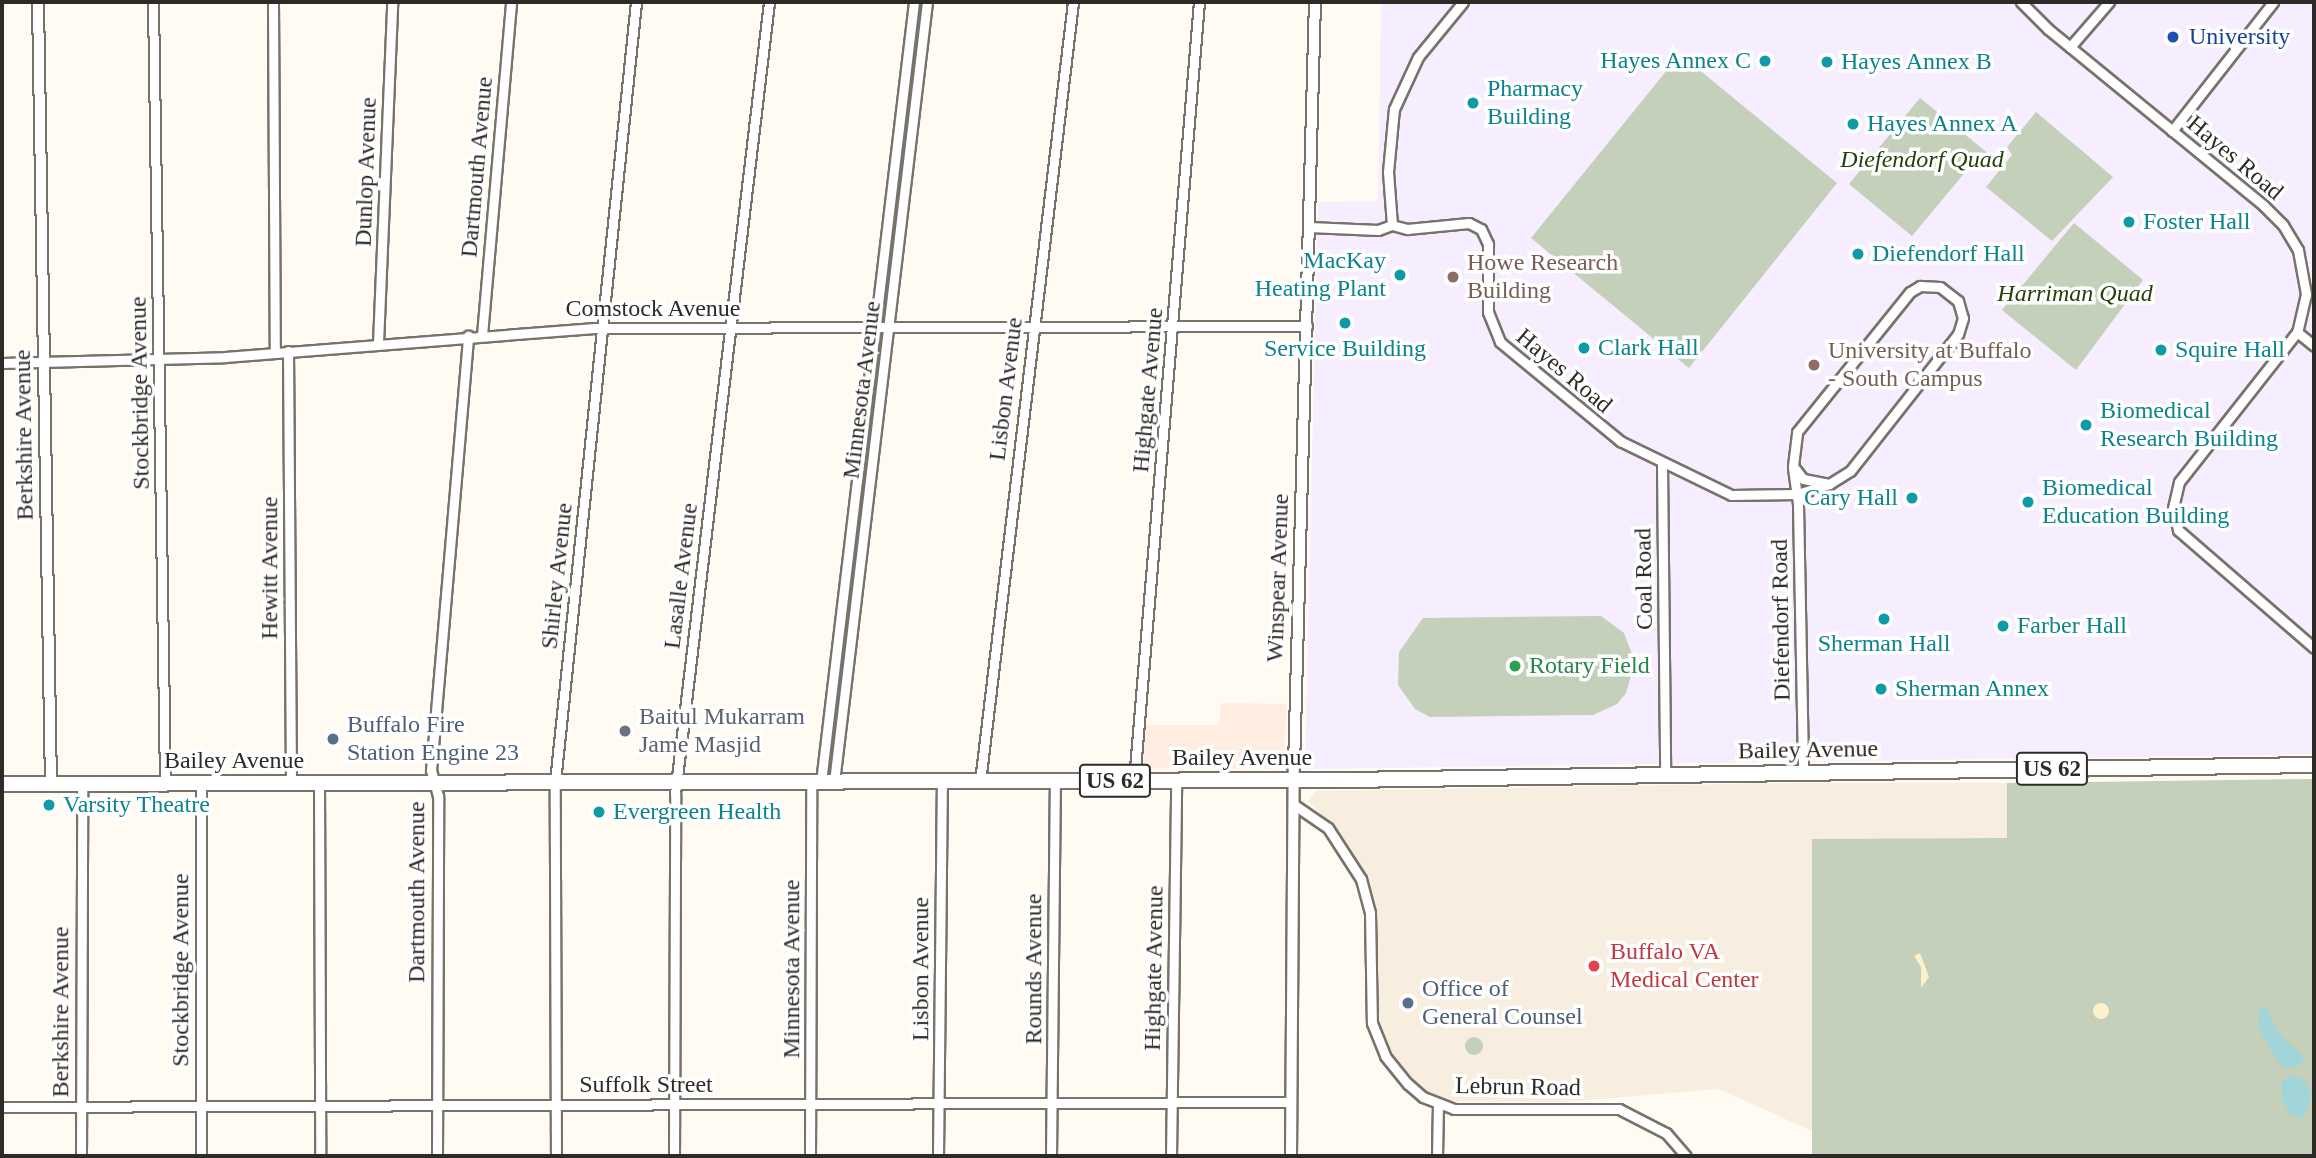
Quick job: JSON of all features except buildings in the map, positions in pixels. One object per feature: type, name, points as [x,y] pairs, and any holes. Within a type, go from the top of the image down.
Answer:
[{"type":"main road","name":"Bailey Avenue","points":[[2,784],[1294,781],[2314,765]]},
{"type":"street","name":"Berkshire Avenue","points":[[38,2],[51,784]]},
{"type":"street","name":"Stockbridge Avenue","points":[[153,2],[165,783]]},
{"type":"street","points":[[273,2],[275,352]]},
{"type":"street","name":"Dunlop Avenue","points":[[378,343],[392,2]]},
{"type":"street","name":"Dartmouth Avenue","points":[[482,335],[510,2]]},
{"type":"street","name":"Shirley Avenue","points":[[556,1156],[555,782],[636,2]]},
{"type":"street","name":"Lasalle Avenue","points":[[674,1156],[677,782],[769,2]]},
{"type":"street","name":"Minnesota Avenue","points":[[810,1156],[822,782],[847,552],[914,2]]},
{"type":"street","name":"Minnesota Avenue","points":[[822,782],[862,555],[927,2]]},
{"type":"street","name":"Lisbon Avenue","points":[[980,782],[1073,2]]},
{"type":"street","name":"Highgate Avenue","points":[[1134,781],[1199,2]]},
{"type":"street","name":"Winspear Avenue","points":[[1291,1156],[1293,804],[1315,2]]},
{"type":"street","points":[[1392,225],[1388,172],[1394,109],[1419,57],[1463,2]]},
{"type":"street","name":"Hayes Road","points":[[2021,2],[2070,47],[2263,205],[2292,238],[2305,279],[2297,332],[2179,482],[2173,509],[2178,530],[2314,648]]},
{"type":"street","points":[[2070,47],[2109,2]]},
{"type":"street","points":[[2172,131],[2273,2]]},
{"type":"street","points":[[902,99],[915,100]]},
{"type":"street","name":"Hayes Road","points":[[1309,227],[1378,230],[1392,225],[1408,229],[1469,223],[1481,229],[1488,244],[1488,312],[1500,342],[1604,430],[1662,465],[1731,495],[1797,494],[1829,484]]},
{"type":"street","name":"Diefendorf Road","points":[[1803,774],[1794,439],[1801,425],[1910,292],[1920,286],[1946,291],[1961,308],[1958,334],[1850,471],[1829,484]]},
{"type":"street","name":"Comstock Avenue","points":[[2,363],[159,360],[601,328],[1307,326]]},
{"type":"street","points":[[2297,332],[2314,346]]},
{"type":"street","name":"Dartmouth Avenue","points":[[437,1156],[438,796],[431,770],[468,336]]},
{"type":"street","name":"Hewitt Avenue","points":[[288,351],[291,783]]},
{"type":"street","name":"Coal Road","points":[[1662,465],[1665,776]]},
{"type":"street","points":[[1793,466],[1803,479],[1829,484]]},
{"type":"street","points":[[847,552],[862,555]]},
{"type":"street","name":"Rounds Avenue","points":[[1051,1156],[1055,781]]},
{"type":"street","name":"Highgate Avenue","points":[[1171,1156],[1175,781]]},
{"type":"street","name":"Lisbon Avenue","points":[[938,1156],[942,782]]},
{"type":"street","name":"Berkshire Avenue","points":[[81,1156],[82,783]]},
{"type":"street","name":"Stockbridge Avenue","points":[[201,783],[201,1156]]},
{"type":"street","points":[[319,783],[320,1156]]},
{"type":"street","name":"Lebrun Road","points":[[1293,804],[1317,817],[1355,866],[1370,913],[1370,1002],[1378,1042],[1394,1069],[1423,1097],[1438,1104],[1488,1111],[1619,1110],[1659,1128],[1686,1156]]},
{"type":"street","name":"Suffolk Street","points":[[2,1107],[1291,1102]]},
{"type":"street","points":[[1437,1156],[1438,1104]]},
{"type":"shaded area","name":"University at Buffalo - South Campus","points":[[1381,2],[2314,2],[2314,754],[1305,769],[1318,202],[1378,201]]},
{"type":"shaded area","points":[[1221,703],[1287,704],[1283,769],[1143,768],[1145,725],[1219,725]]},
{"type":"shaded area","name":"Buffalo VA Medical Center","points":[[1796,783],[2007,783],[2008,838],[1812,840],[1812,1131],[1719,1089],[1564,1102],[1448,1101],[1425,1090],[1398,1065],[1380,1031],[1374,910],[1367,881],[1342,836],[1308,801],[1316,791]]},
{"type":"green space","points":[[918,2],[922,2],[909,93],[907,91]]},
{"type":"green space","points":[[1680,54],[1837,183],[1689,368],[1531,238]]},
{"type":"green space","name":"Diefendorf Quad","points":[[1920,98],[2000,163],[1967,170],[1912,236],[1849,184]]},
{"type":"green space","points":[[908,107],[885,312],[883,314],[905,108]]},
{"type":"green space","points":[[2036,112],[2113,177],[2052,241],[1986,187],[2012,155],[2007,147]]},
{"type":"green space","name":"Harriman Quad","points":[[2074,223],[2143,280],[2076,370],[2002,310]]},
{"type":"green space","points":[[880,341],[858,546],[855,548],[878,343]]},
{"type":"green space","points":[[854,561],[837,721],[835,722],[833,720]]},
{"type":"green space","name":"Rotary Field","points":[[1601,616],[1624,633],[1635,662],[1626,693],[1617,704],[1593,715],[1430,717],[1415,709],[1398,685],[1399,652],[1423,618]]},
{"type":"green space","points":[[2314,779],[2314,1156],[1812,1156],[1812,839],[2007,838],[2007,783]]},
{"type":"green space","points":[[1470,1037],[1478,1037],[1483,1046],[1481,1053],[1470,1055],[1465,1050],[1465,1042]]},
{"type":"sand","points":[[1920,953],[1929,977],[1921,988],[1921,967],[1914,956]]},
{"type":"sand","points":[[2101,1003],[2107,1005],[2107,1017],[2101,1019],[2095,1017],[2093,1011],[2095,1005]]},
{"type":"water","points":[[2267,1008],[2279,1034],[2305,1058],[2298,1066],[2282,1067],[2259,1030],[2259,1009]]},
{"type":"water","points":[[2290,1076],[2303,1079],[2312,1094],[2303,1119],[2290,1114],[2281,1097],[2282,1081]]},
{"type":"place","name":"University","points":[[2173,37]]},
{"type":"place","name":"Hayes Annex C","points":[[1765,61]]},
{"type":"place","name":"Hayes Annex B","points":[[1827,62]]},
{"type":"place","name":"Pharmacy Building","points":[[1473,103]]},
{"type":"place","name":"Hayes Annex A","points":[[1853,124]]},
{"type":"place","name":"Foster Hall","points":[[2129,222]]},
{"type":"place","name":"Diefendorf Hall","points":[[1858,254]]},
{"type":"place","name":"MacKay Heating Plant","points":[[1400,275]]},
{"type":"place","name":"Howe Research Building","points":[[1453,277]]},
{"type":"place","name":"Service Building","points":[[1345,323]]},
{"type":"place","name":"Clark Hall","points":[[1584,348]]},
{"type":"place","name":"Squire Hall","points":[[2161,350]]},
{"type":"place","name":"University at Buffalo - South Campus","points":[[1814,365]]},
{"type":"place","name":"Biomedical Research Building","points":[[2086,425]]},
{"type":"place","name":"Cary Hall","points":[[1912,498]]},
{"type":"place","name":"Biomedical Education Building","points":[[2028,502]]},
{"type":"place","name":"Sherman Hall","points":[[1884,619]]},
{"type":"place","name":"Farber Hall","points":[[2003,626]]},
{"type":"place","name":"Rotary Field","points":[[1515,666]]},
{"type":"place","name":"Sherman Annex","points":[[1881,689]]},
{"type":"place","name":"Baitul Mukarram Jame Masjid","points":[[625,731]]},
{"type":"place","name":"Buffalo Fire Station Engine 23","points":[[333,739]]},
{"type":"place","name":"Varsity Theatre","points":[[49,805]]},
{"type":"place","name":"Evergreen Health","points":[[599,812]]},
{"type":"place","name":"Buffalo VA Medical Center","points":[[1594,966]]},
{"type":"place","name":"Office of General Counsel","points":[[1408,1003]]}]
